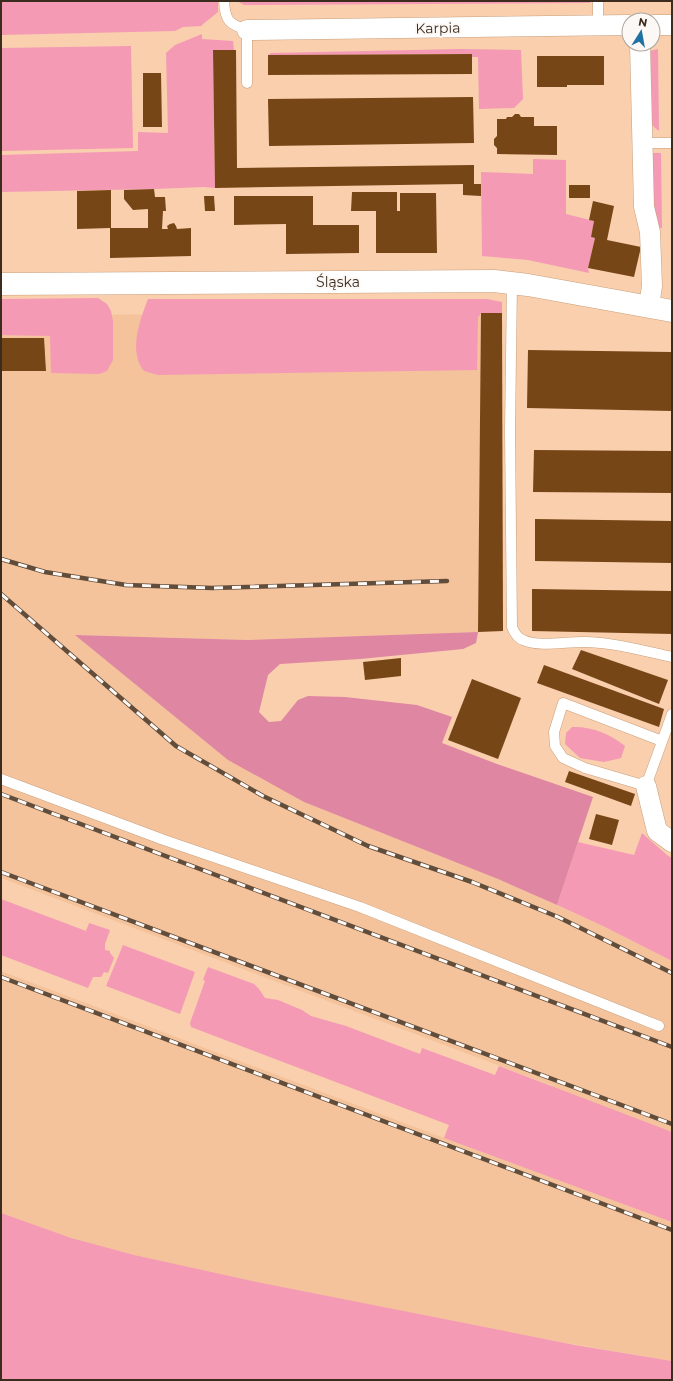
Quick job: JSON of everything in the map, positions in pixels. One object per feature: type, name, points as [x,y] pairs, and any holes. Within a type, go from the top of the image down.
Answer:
[{"type":"street","name":"Karpia","points":[[247,30],[621,25]]},
{"type":"street","points":[[661,25],[672,25]]},
{"type":"street","points":[[640,52],[644,207],[650,232],[652,286],[649,306]]},
{"type":"street","name":"Śląska","points":[[1,284],[494,281],[672,311]]},
{"type":"street","points":[[646,786],[657,831],[672,842]]},
{"type":"lane","points":[[224,1],[225,14],[230,23],[247,30],[247,83]]},
{"type":"lane","points":[[598,1],[598,25]]},
{"type":"lane","points":[[643,143],[672,143]]},
{"type":"lane","points":[[512,283],[510,424],[512,626],[516,634],[523,640],[540,644],[588,642],[618,645],[672,657]]},
{"type":"lane","points":[[662,741],[563,704],[554,732],[555,746],[563,758],[585,768],[646,786],[672,714]]},
{"type":"lane","points":[[1,780],[164,840],[360,907],[659,1026]]},
{"type":"shaded area","points":[[1,1],[218,1],[218,12],[202,26],[183,27],[175,31],[1,35]]},
{"type":"shaded area","points":[[237,1],[590,1],[590,3],[244,5]]},
{"type":"shaded area","points":[[202,34],[202,39],[233,41],[234,50],[213,51],[215,188],[204,187],[1,192],[1,155],[138,151],[138,132],[168,133],[166,53],[175,45]]},
{"type":"shaded area","points":[[131,46],[133,148],[1,151],[1,48]]},
{"type":"shaded area","points":[[460,49],[521,50],[523,99],[514,108],[479,109],[478,57],[472,57],[472,54],[268,55],[271,53]]},
{"type":"shaded area","points":[[649,52],[658,52],[659,131],[649,121]]},
{"type":"shaded area","points":[[650,153],[661,153],[662,228],[656,229],[652,217]]},
{"type":"shaded area","points":[[533,159],[566,160],[566,214],[594,221],[591,237],[595,238],[588,268],[589,273],[528,260],[482,256],[481,172],[533,174]]},
{"type":"shaded area","points":[[98,298],[107,304],[111,311],[113,321],[113,360],[107,371],[99,374],[51,373],[50,336],[1,335],[1,299]]},
{"type":"shaded area","points":[[148,299],[487,299],[502,302],[502,313],[481,313],[478,318],[477,370],[158,375],[144,371],[139,363],[137,354],[137,335]]},
{"type":"shaded area","points":[[481,313],[478,632],[247,640],[75,635],[304,802],[498,879],[603,926],[672,961],[672,1361],[130,1268],[1,1221],[1,971],[444,1138],[448,1129],[553,1086],[1,878],[1,315]]},
{"type":"shaded area","points":[[478,632],[476,643],[463,649],[360,659],[280,664],[268,675],[259,712],[269,722],[281,721],[298,700],[308,696],[345,697],[417,705],[452,717],[442,743],[497,764],[593,797],[557,905],[498,879],[304,802],[228,760],[75,635],[247,640]]},
{"type":"shaded area","points":[[572,727],[593,729],[607,734],[625,746],[621,758],[604,762],[580,758],[565,744],[566,733]]},
{"type":"shaded area","points":[[642,833],[672,858],[672,961],[603,926],[557,905],[578,842],[634,855]]},
{"type":"shaded area","points":[[1,899],[86,931],[89,923],[110,930],[105,944],[105,950],[110,951],[114,958],[108,973],[104,972],[101,977],[93,977],[88,988],[1,955]]},
{"type":"shaded area","points":[[123,945],[195,972],[180,1014],[106,986]]},
{"type":"shaded area","points":[[208,967],[254,984],[265,998],[278,1000],[302,1010],[311,1016],[346,1026],[420,1054],[422,1048],[495,1075],[499,1066],[672,1132],[672,1222],[444,1138],[449,1125],[191,1027],[190,1023],[205,981],[203,980]]},
{"type":"shaded area","points":[[1,1213],[71,1238],[134,1255],[252,1281],[575,1345],[672,1361],[672,1380],[1,1380]]},
{"type":"building","points":[[213,50],[236,50],[237,168],[474,165],[474,184],[481,184],[481,196],[463,195],[463,184],[215,188]]},
{"type":"building","points":[[472,54],[472,74],[268,75],[268,55]]},
{"type":"building","points":[[537,56],[604,56],[604,85],[537,87]]},
{"type":"building","points":[[143,73],[161,73],[162,127],[143,127]]},
{"type":"building","points":[[473,97],[474,143],[269,146],[268,99]]},
{"type":"building","points":[[515,114],[519,114],[521,117],[534,117],[534,126],[557,126],[557,155],[497,154],[494,139],[497,136],[497,119],[506,119],[507,117],[512,117]]},
{"type":"building","points":[[569,185],[590,185],[590,198],[569,198]]},
{"type":"building","points":[[154,189],[155,197],[165,197],[166,211],[163,211],[162,229],[168,229],[167,226],[174,223],[177,229],[191,228],[191,256],[110,258],[110,228],[77,229],[77,191],[111,190],[111,228],[148,228],[148,209],[133,210],[124,199],[124,190]]},
{"type":"building","points":[[352,192],[397,192],[397,211],[400,211],[400,193],[436,193],[437,253],[376,253],[376,211],[351,211]]},
{"type":"building","points":[[204,196],[214,196],[215,211],[205,211]]},
{"type":"building","points":[[234,196],[313,196],[313,225],[359,225],[359,253],[286,254],[286,224],[234,225]]},
{"type":"building","points":[[593,201],[614,206],[607,240],[641,247],[634,277],[588,268],[595,238],[591,237],[594,221],[589,220]]},
{"type":"building","points":[[481,313],[502,313],[503,631],[478,632]]},
{"type":"building","points":[[2,338],[44,338],[46,371],[2,371]]},
{"type":"building","points":[[528,350],[672,352],[672,411],[527,408]]},
{"type":"building","points":[[534,450],[672,451],[672,493],[533,492]]},
{"type":"building","points":[[535,519],[672,521],[672,563],[535,561]]},
{"type":"building","points":[[532,589],[672,591],[672,634],[532,631]]},
{"type":"building","points":[[581,650],[668,680],[659,704],[572,669]]},
{"type":"building","points":[[401,658],[401,676],[365,680],[363,662]]},
{"type":"building","points":[[544,665],[664,709],[659,727],[537,683]]},
{"type":"building","points":[[472,679],[521,698],[498,759],[448,740]]},
{"type":"building","points":[[569,771],[635,794],[631,806],[565,782]]},
{"type":"building","points":[[596,814],[619,820],[612,845],[589,839]]},
{"type":"railway","points":[[1,559],[45,572],[126,585],[212,588],[447,581]]},
{"type":"railway","points":[[1,594],[176,746],[263,796],[368,846],[472,882],[558,917],[672,973]]},
{"type":"railway","points":[[1,794],[672,1047]]},
{"type":"railway","points":[[1,872],[672,1124]]},
{"type":"railway","points":[[1,977],[672,1230]]}]
